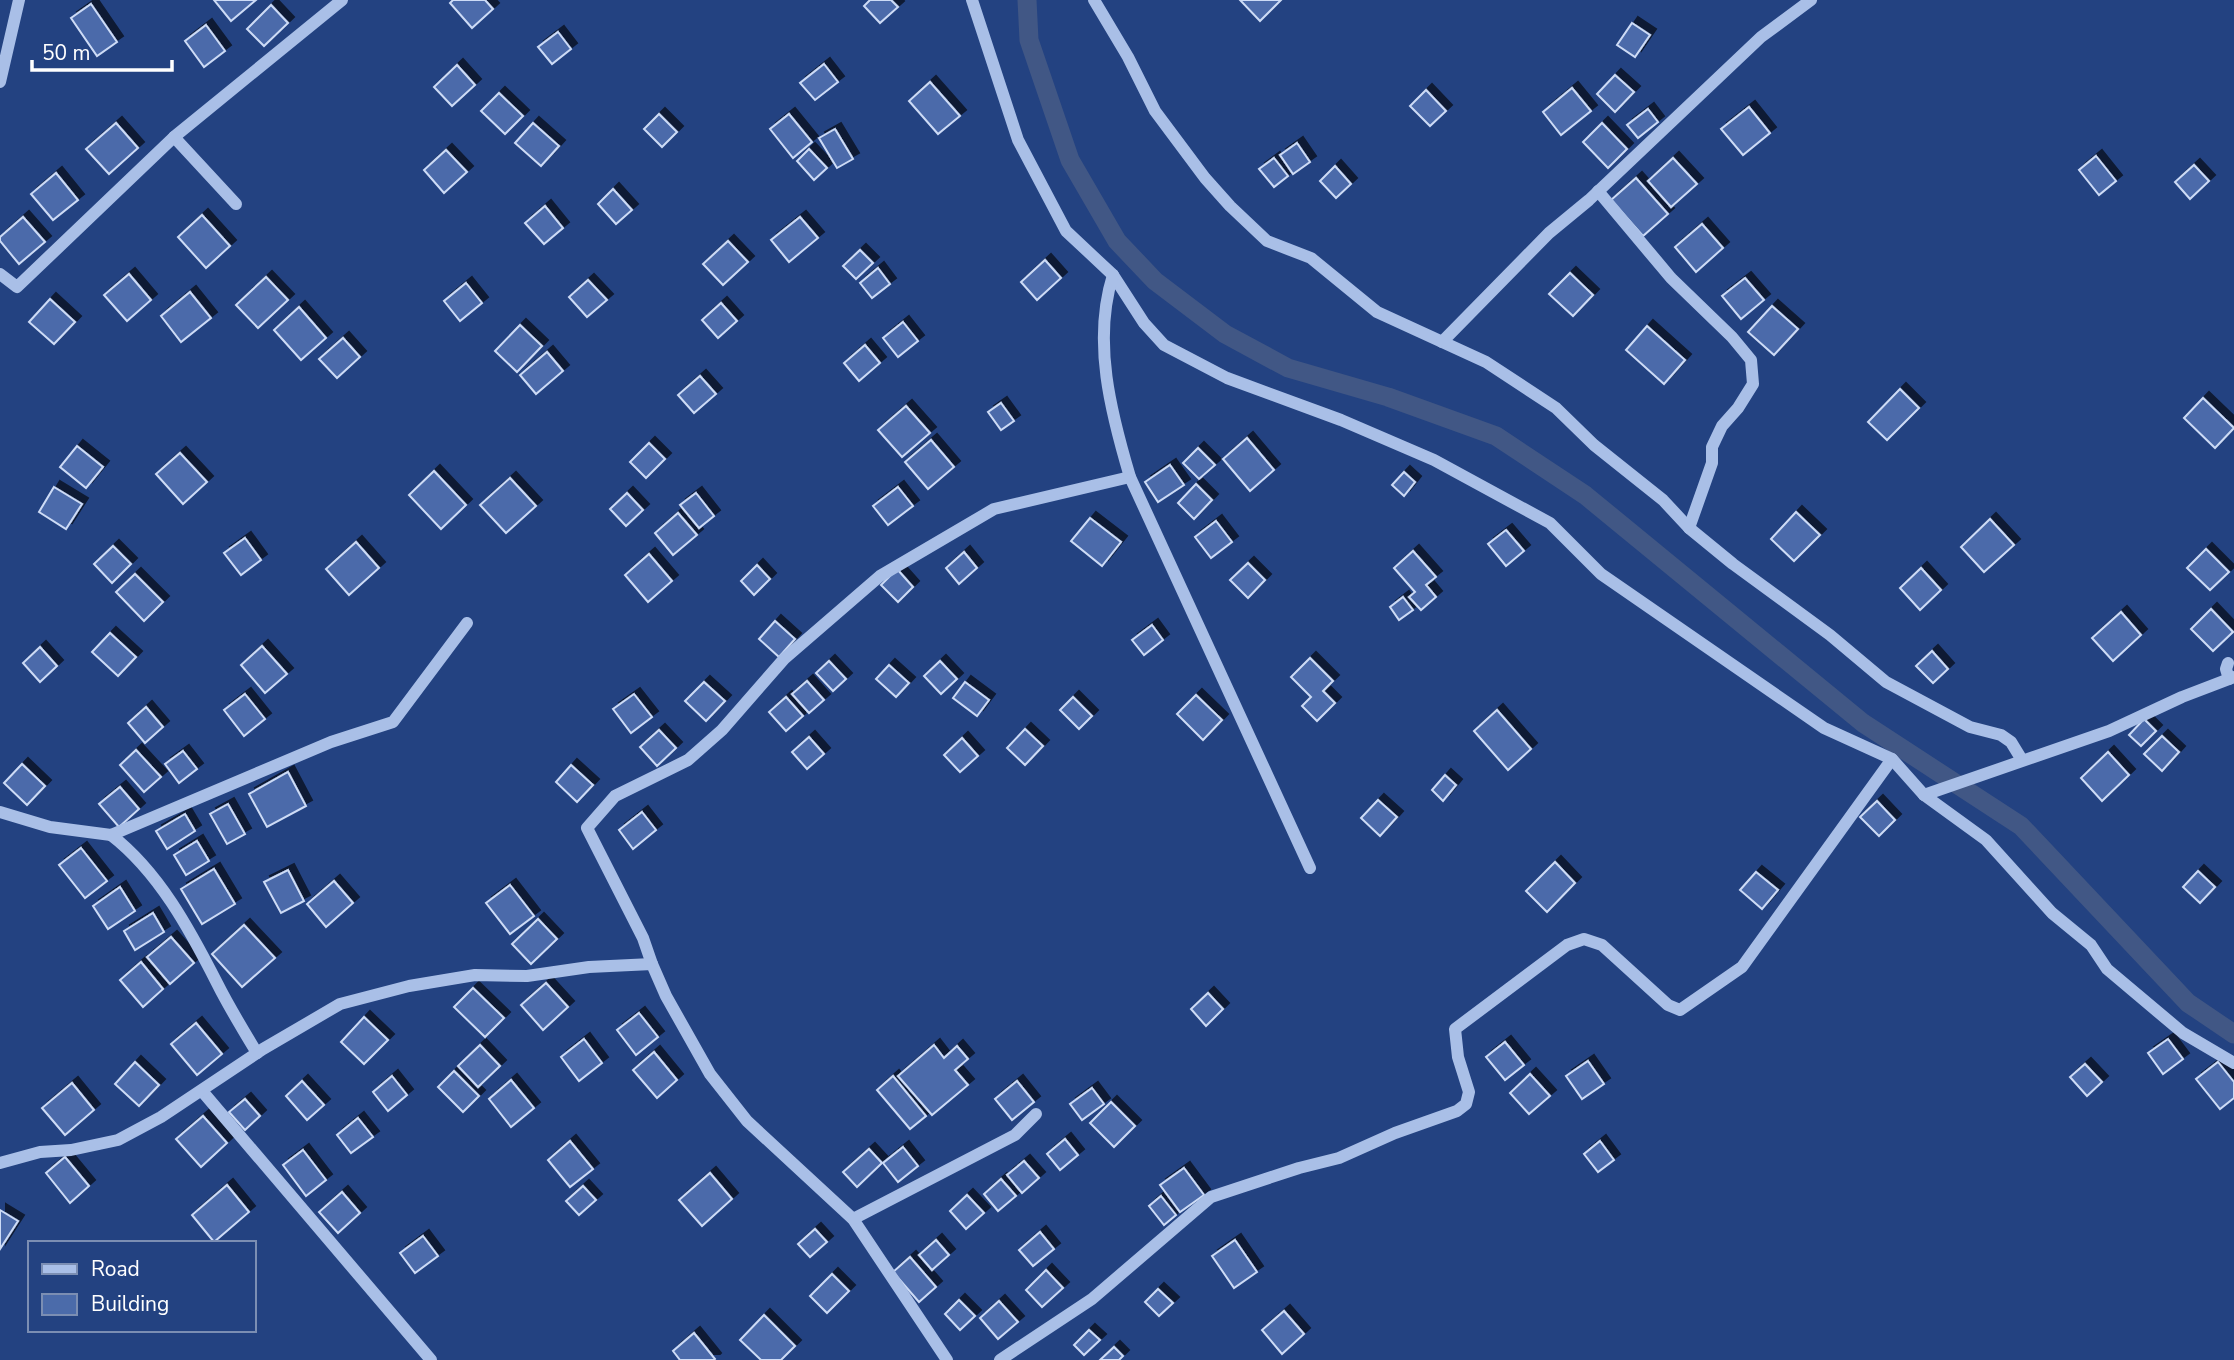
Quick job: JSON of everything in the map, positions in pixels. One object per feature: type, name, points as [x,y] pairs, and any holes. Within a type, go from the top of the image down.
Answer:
[{"type":"street","points":[[0,82],[19,0]]},
{"type":"street","points":[[0,274],[17,287],[174,137],[342,0]]},
{"type":"street","points":[[972,0],[1018,140],[1066,231],[1113,275],[1144,323],[1164,345],[1227,378],[1434,460],[1550,523],[1601,573],[1824,728],[1892,759],[1924,795],[1986,841],[2052,913],[2091,945],[2107,969],[2183,1033],[2234,1063]]},
{"type":"street","points":[[1094,0],[1128,57],[1154,111],[1230,206],[1267,241],[1311,258],[1377,312],[1486,362],[1556,408],[1594,445],[1663,500],[1689,528],[1733,565],[1830,635],[1886,682],[1970,727],[2001,735],[2011,742],[2022,760]]},
{"type":"street","points":[[1442,342],[1549,233],[1598,191],[1761,37],[1811,0]]},
{"type":"street","points":[[174,137],[236,204]]},
{"type":"street","points":[[1598,191],[1671,278],[1732,337],[1751,360],[1753,384],[1738,408],[1722,426],[1712,447],[1712,463],[1689,528]]},
{"type":"street","points":[[1113,275],[1108,289],[1104,342],[1106,366],[1112,417],[1130,477],[1310,868]]},
{"type":"street","points":[[947,1360],[852,1219],[747,1121],[710,1074],[666,996],[643,938],[587,828],[615,796],[688,760],[722,730],[784,659],[880,576],[994,509],[1130,477]]},
{"type":"street","points":[[111,835],[320,746],[393,722],[467,623]]},
{"type":"street","points":[[1924,795],[2109,731],[2231,678],[2226,669],[2228,663]]},
{"type":"street","points":[[1000,1360],[1092,1299],[1210,1197],[1339,1158],[1395,1133],[1457,1111],[1466,1104],[1469,1092],[1458,1057],[1455,1029],[1567,945],[1584,939],[1602,944],[1668,1005],[1680,1010],[1742,967],[1892,759]]},
{"type":"street","points":[[0,812],[50,827],[111,835],[123,844],[147,870],[177,912],[202,951],[257,1053]]},
{"type":"street","points":[[0,1163],[40,1152],[71,1150],[118,1140],[161,1118],[257,1053],[340,1004],[409,986],[475,975],[527,976],[589,967],[652,964]]},
{"type":"street","points":[[202,1091],[431,1360]]},
{"type":"street","points":[[852,1219],[1015,1135],[1036,1114]]},
{"type":"building","points":[[214,0],[256,0],[231,21]]},
{"type":"building","points":[[453,0],[485,0],[493,9],[472,28],[450,3]]},
{"type":"building","points":[[870,0],[891,0],[898,7],[880,23],[864,6]]},
{"type":"building","points":[[1240,0],[1281,0],[1260,21]]},
{"type":"building","points":[[91,4],[117,42],[97,56],[71,18]]},
{"type":"building","points":[[271,5],[288,23],[264,46],[247,29]]},
{"type":"building","points":[[1632,23],[1650,35],[1635,57],[1617,45]]},
{"type":"building","points":[[206,25],[225,51],[204,67],[185,41]]},
{"type":"building","points":[[558,32],[571,49],[552,64],[538,47]]},
{"type":"building","points":[[824,64],[838,82],[815,100],[800,83]]},
{"type":"building","points":[[457,65],[475,85],[452,106],[434,87]]},
{"type":"building","points":[[1615,75],[1634,92],[1615,112],[1597,94]]},
{"type":"building","points":[[930,82],[960,116],[938,134],[909,101]]},
{"type":"building","points":[[1572,88],[1591,111],[1561,135],[1543,112]]},
{"type":"building","points":[[1426,90],[1446,111],[1430,126],[1410,106]]},
{"type":"building","points":[[499,93],[523,116],[505,134],[481,111]]},
{"type":"building","points":[[1749,107],[1770,133],[1743,155],[1721,129]]},
{"type":"building","points":[[1648,109],[1658,122],[1638,138],[1627,125]]},
{"type":"building","points":[[659,114],[677,132],[662,147],[644,129]]},
{"type":"building","points":[[789,114],[812,142],[793,158],[770,129]]},
{"type":"building","points":[[116,123],[138,148],[109,174],[86,149]]},
{"type":"building","points":[[533,123],[559,146],[541,166],[515,143]]},
{"type":"building","points":[[1602,123],[1627,149],[1608,168],[1583,142]]},
{"type":"building","points":[[835,129],[853,159],[837,168],[819,138]]},
{"type":"building","points":[[1297,143],[1310,162],[1293,174],[1280,155]]},
{"type":"building","points":[[809,149],[827,168],[814,180],[797,161]]},
{"type":"building","points":[[446,150],[467,172],[444,193],[424,170]]},
{"type":"building","points":[[2096,156],[2116,181],[2099,195],[2079,170]]},
{"type":"building","points":[[1274,158],[1288,176],[1274,187],[1259,169]]},
{"type":"building","points":[[1673,158],[1697,184],[1671,207],[1648,181]]},
{"type":"building","points":[[2194,165],[2209,181],[2190,199],[2175,182]]},
{"type":"building","points":[[1335,166],[1351,184],[1336,198],[1320,181]]},
{"type":"building","points":[[56,173],[78,200],[53,220],[31,194]]},
{"type":"building","points":[[1636,178],[1668,214],[1643,236],[1611,200]]},
{"type":"building","points":[[613,189],[632,210],[616,224],[598,204]]},
{"type":"building","points":[[545,206],[563,228],[544,244],[525,223]]},
{"type":"building","points":[[202,215],[230,246],[206,268],[178,237]]},
{"type":"building","points":[[23,217],[45,242],[19,264],[0,241],[0,237]]},
{"type":"building","points":[[800,217],[818,238],[789,262],[771,240]]},
{"type":"building","points":[[1702,224],[1723,248],[1696,272],[1675,247]]},
{"type":"building","points":[[728,241],[748,262],[723,285],[703,264]]},
{"type":"building","points":[[860,250],[873,263],[856,279],[843,266]]},
{"type":"building","points":[[1045,260],[1061,278],[1037,300],[1021,282]]},
{"type":"building","points":[[878,268],[890,284],[872,298],[860,283]]},
{"type":"building","points":[[1570,273],[1593,295],[1573,316],[1549,294]]},
{"type":"building","points":[[129,274],[151,300],[127,321],[104,295]]},
{"type":"building","points":[[266,277],[288,300],[258,328],[236,305]]},
{"type":"building","points":[[1745,278],[1764,300],[1741,319],[1722,296]]},
{"type":"building","points":[[588,280],[607,300],[587,317],[569,297]]},
{"type":"building","points":[[466,283],[482,303],[460,321],[444,301]]},
{"type":"building","points":[[190,292],[211,318],[181,342],[161,316]]},
{"type":"building","points":[[50,299],[75,322],[54,344],[29,322]]},
{"type":"building","points":[[721,303],[737,321],[718,338],[702,320]]},
{"type":"building","points":[[1772,306],[1798,329],[1774,355],[1748,332]]},
{"type":"building","points":[[299,307],[326,338],[301,360],[274,330]]},
{"type":"building","points":[[903,322],[918,341],[898,357],[883,338]]},
{"type":"building","points":[[520,325],[542,346],[517,372],[495,351]]},
{"type":"building","points":[[1647,326],[1685,360],[1664,384],[1626,350]]},
{"type":"building","points":[[343,338],[360,357],[337,378],[319,359]]},
{"type":"building","points":[[865,345],[880,363],[859,381],[844,363]]},
{"type":"building","points":[[547,352],[563,371],[536,394],[520,375]]},
{"type":"building","points":[[700,376],[716,394],[694,413],[678,395]]},
{"type":"building","points":[[1900,389],[1919,408],[1887,440],[1868,422]]},
{"type":"building","points":[[2203,398],[2234,428],[2215,448],[2184,418]]},
{"type":"building","points":[[1001,403],[1014,421],[1001,430],[988,412]]},
{"type":"building","points":[[906,406],[930,433],[902,457],[878,430]]},
{"type":"building","points":[[1247,438],[1274,470],[1250,491],[1223,459]]},
{"type":"building","points":[[931,440],[954,467],[928,489],[905,462]]},
{"type":"building","points":[[649,443],[665,459],[646,478],[630,462]]},
{"type":"building","points":[[77,446],[103,467],[86,488],[60,467]]},
{"type":"building","points":[[1198,448],[1215,465],[1199,479],[1183,463]]},
{"type":"building","points":[[180,453],[207,482],[183,504],[156,474]]},
{"type":"building","points":[[1170,465],[1184,485],[1158,502],[1145,482]]},
{"type":"building","points":[[434,471],[466,505],[441,529],[409,495]]},
{"type":"building","points":[[1404,472],[1415,482],[1404,496],[1392,485]]},
{"type":"building","points":[[510,478],[536,506],[506,533],[480,505]]},
{"type":"building","points":[[1196,484],[1212,500],[1194,519],[1178,503]]},
{"type":"building","points":[[54,487],[82,504],[66,529],[39,512]]},
{"type":"building","points":[[898,487],[913,506],[888,525],[873,506]]},
{"type":"building","points":[[627,493],[643,510],[626,526],[610,509]]},
{"type":"building","points":[[696,493],[714,516],[699,528],[680,505]]},
{"type":"building","points":[[1796,512],[1820,535],[1794,561],[1771,539]]},
{"type":"building","points":[[678,513],[697,535],[673,555],[655,533]]},
{"type":"building","points":[[1090,518],[1121,542],[1102,566],[1071,541]]},
{"type":"building","points":[[1990,519],[2014,545],[1984,572],[1961,547]]},
{"type":"building","points":[[1216,521],[1232,542],[1211,558],[1195,537]]},
{"type":"building","points":[[1506,530],[1524,551],[1506,566],[1488,544]]},
{"type":"building","points":[[245,538],[261,560],[241,575],[224,553]]},
{"type":"building","points":[[356,542],[379,568],[349,595],[326,569]]},
{"type":"building","points":[[113,546],[131,564],[112,583],[94,564]]},
{"type":"building","points":[[2206,549],[2229,572],[2210,590],[2187,568]]},
{"type":"building","points":[[1413,551],[1436,577],[1426,585],[1436,597],[1421,610],[1409,597],[1415,592],[1394,568]]},
{"type":"building","points":[[964,552],[977,568],[959,584],[946,568]]},
{"type":"building","points":[[649,554],[672,581],[648,602],[625,575]]},
{"type":"building","points":[[1248,563],[1265,580],[1248,598],[1230,580]]},
{"type":"building","points":[[757,565],[770,579],[754,595],[741,581]]},
{"type":"building","points":[[1921,568],[1941,590],[1920,610],[1900,588]]},
{"type":"building","points":[[897,569],[913,587],[898,602],[881,585]]},
{"type":"building","points":[[135,574],[163,602],[144,621],[116,592]]},
{"type":"building","points":[[1403,597],[1413,610],[1399,620],[1390,607]]},
{"type":"building","points":[[2211,609],[2233,632],[2213,651],[2191,629]]},
{"type":"building","points":[[2121,612],[2141,635],[2113,661],[2092,638]]},
{"type":"building","points":[[775,621],[795,639],[779,657],[759,639]]},
{"type":"building","points":[[1152,625],[1163,640],[1144,655],[1132,640]]},
{"type":"building","points":[[110,633],[136,657],[118,676],[92,652]]},
{"type":"building","points":[[262,646],[287,674],[265,693],[241,665]]},
{"type":"building","points":[[40,647],[57,666],[40,682],[23,663]]},
{"type":"building","points":[[1932,651],[1948,669],[1933,683],[1916,666]]},
{"type":"building","points":[[1310,658],[1333,681],[1323,691],[1335,703],[1317,721],[1302,706],[1311,697],[1291,677]]},
{"type":"building","points":[[829,661],[846,679],[833,691],[816,673]]},
{"type":"building","points":[[940,661],[957,679],[941,694],[924,676]]},
{"type":"building","points":[[889,665],[909,683],[896,697],[876,679]]},
{"type":"building","points":[[807,681],[824,700],[809,713],[792,694]]},
{"type":"building","points":[[704,682],[725,701],[706,721],[685,701]]},
{"type":"building","points":[[965,682],[989,700],[977,716],[953,698]]},
{"type":"building","points":[[245,694],[265,719],[244,736],[224,710]]},
{"type":"building","points":[[634,694],[652,717],[631,733],[613,709]]},
{"type":"building","points":[[1196,695],[1222,720],[1203,740],[1177,714]]},
{"type":"building","points":[[786,697],[803,716],[786,731],[769,712]]},
{"type":"building","points":[[1073,697],[1092,716],[1079,729],[1060,710]]},
{"type":"building","points":[[146,707],[163,727],[145,743],[128,723]]},
{"type":"building","points":[[1497,710],[1531,749],[1508,770],[1474,731]]},
{"type":"building","points":[[2144,719],[2156,731],[2141,746],[2129,735]]},
{"type":"building","points":[[1025,729],[1043,746],[1025,765],[1007,748]]},
{"type":"building","points":[[659,730],[676,748],[657,766],[640,747]]},
{"type":"building","points":[[2162,736],[2179,752],[2162,771],[2144,754]]},
{"type":"building","points":[[809,737],[824,754],[807,769],[792,752]]},
{"type":"building","points":[[962,738],[978,756],[960,772],[944,755]]},
{"type":"building","points":[[136,750],[161,777],[144,792],[120,765]]},
{"type":"building","points":[[183,751],[197,769],[179,783],[165,764]]},
{"type":"building","points":[[2108,752],[2129,775],[2102,801],[2081,778]]},
{"type":"building","points":[[22,764],[45,786],[27,805],[4,783]]},
{"type":"building","points":[[571,765],[593,785],[577,802],[556,782]]},
{"type":"building","points":[[288,772],[306,806],[267,827],[249,794]]},
{"type":"building","points":[[1445,775],[1456,785],[1443,801],[1432,790]]},
{"type":"building","points":[[120,787],[139,809],[119,827],[99,804]]},
{"type":"building","points":[[1378,800],[1397,817],[1380,836],[1361,818]]},
{"type":"building","points":[[1877,801],[1895,820],[1879,836],[1860,817]]},
{"type":"building","points":[[228,804],[245,834],[227,844],[210,814]]},
{"type":"building","points":[[642,812],[656,830],[633,849],[619,830]]},
{"type":"building","points":[[185,814],[195,831],[167,849],[156,831]]},
{"type":"building","points":[[197,841],[209,861],[186,875],[174,855]]},
{"type":"building","points":[[81,848],[107,881],[85,898],[59,865]]},
{"type":"building","points":[[1555,862],[1575,883],[1547,912],[1526,891]]},
{"type":"building","points":[[214,869],[235,904],[202,924],[181,889]]},
{"type":"building","points":[[288,870],[304,901],[281,913],[264,882]]},
{"type":"building","points":[[2198,871],[2215,887],[2200,903],[2183,887]]},
{"type":"building","points":[[1756,872],[1778,890],[1762,909],[1740,890]]},
{"type":"building","points":[[334,881],[353,903],[326,927],[307,904]]},
{"type":"building","points":[[510,885],[534,916],[510,934],[486,903]]},
{"type":"building","points":[[120,887],[135,911],[108,929],[93,906]]},
{"type":"building","points":[[153,913],[164,932],[135,950],[124,931]]},
{"type":"building","points":[[538,919],[557,939],[531,964],[512,944]]},
{"type":"building","points":[[244,925],[275,958],[242,987],[212,954]]},
{"type":"building","points":[[171,937],[194,963],[170,984],[147,957]]},
{"type":"building","points":[[141,962],[163,989],[143,1007],[120,980]]},
{"type":"building","points":[[546,983],[568,1007],[543,1030],[521,1005]]},
{"type":"building","points":[[473,988],[504,1018],[485,1037],[454,1007]]},
{"type":"building","points":[[1208,993],[1223,1009],[1206,1026],[1191,1009]]},
{"type":"building","points":[[639,1013],[658,1037],[636,1055],[617,1030]]},
{"type":"building","points":[[364,1017],[388,1040],[364,1064],[341,1042]]},
{"type":"building","points":[[196,1023],[222,1054],[197,1075],[171,1044]]},
{"type":"building","points":[[584,1039],[602,1063],[579,1081],[561,1057]]},
{"type":"building","points":[[2168,1039],[2183,1059],[2163,1074],[2148,1053]]},
{"type":"building","points":[[1505,1042],[1524,1065],[1505,1080],[1486,1057]]},
{"type":"building","points":[[480,1045],[500,1066],[478,1087],[458,1066]]},
{"type":"building","points":[[934,1045],[944,1058],[957,1046],[968,1059],[955,1070],[968,1085],[932,1115],[898,1076]]},
{"type":"building","points":[[654,1052],[677,1080],[657,1098],[633,1070]]},
{"type":"building","points":[[1588,1061],[1604,1084],[1582,1099],[1566,1076]]},
{"type":"building","points":[[135,1062],[159,1085],[139,1106],[115,1084]]},
{"type":"building","points":[[2218,1062],[2234,1082],[2234,1098],[2220,1109],[2196,1079]]},
{"type":"building","points":[[2085,1064],[2102,1082],[2087,1096],[2070,1077]]},
{"type":"building","points":[[454,1071],[479,1096],[463,1112],[438,1087]]},
{"type":"building","points":[[1530,1074],[1550,1096],[1529,1114],[1510,1093]]},
{"type":"building","points":[[392,1076],[407,1095],[388,1111],[373,1092]]},
{"type":"building","points":[[893,1076],[926,1116],[910,1129],[877,1090]]},
{"type":"building","points":[[511,1080],[534,1108],[511,1127],[489,1099]]},
{"type":"building","points":[[302,1081],[324,1105],[307,1120],[286,1096]]},
{"type":"building","points":[[1017,1081],[1034,1102],[1012,1120],[995,1099]]},
{"type":"building","points":[[72,1083],[94,1110],[65,1135],[42,1108]]},
{"type":"building","points":[[1092,1088],[1104,1104],[1082,1120],[1070,1104]]},
{"type":"building","points":[[245,1099],[260,1116],[245,1130],[229,1112]]},
{"type":"building","points":[[1111,1102],[1135,1126],[1114,1147],[1090,1123]]},
{"type":"building","points":[[203,1116],[227,1143],[201,1167],[176,1139]]},
{"type":"building","points":[[358,1118],[373,1137],[351,1153],[337,1135]]},
{"type":"building","points":[[1065,1139],[1078,1155],[1060,1170],[1047,1154]]},
{"type":"building","points":[[570,1141],[593,1169],[570,1187],[548,1160]]},
{"type":"building","points":[[1600,1141],[1614,1160],[1598,1172],[1584,1154]]},
{"type":"building","points":[[903,1147],[918,1166],[898,1182],[883,1163]]},
{"type":"building","points":[[869,1149],[882,1163],[857,1187],[843,1172]]},
{"type":"building","points":[[303,1150],[326,1180],[306,1196],[283,1165]]},
{"type":"building","points":[[65,1157],[89,1186],[70,1203],[46,1173]]},
{"type":"building","points":[[1024,1161],[1039,1178],[1022,1193],[1007,1175]]},
{"type":"building","points":[[1184,1168],[1204,1195],[1180,1212],[1160,1185]]},
{"type":"building","points":[[710,1173],[732,1199],[702,1226],[679,1200]]},
{"type":"building","points":[[1001,1179],[1016,1196],[998,1211],[984,1194]]},
{"type":"building","points":[[227,1185],[249,1212],[215,1241],[192,1215]]},
{"type":"building","points":[[583,1186],[596,1200],[579,1215],[566,1201]]},
{"type":"building","points":[[342,1192],[360,1213],[338,1233],[319,1212]]},
{"type":"building","points":[[967,1195],[984,1213],[966,1229],[950,1211]]},
{"type":"building","points":[[1161,1196],[1176,1215],[1164,1225],[1149,1206]]},
{"type":"building","points":[[0,1210],[18,1221],[0,1249]]},
{"type":"building","points":[[815,1229],[827,1242],[810,1257],[798,1244]]},
{"type":"building","points":[[1040,1232],[1054,1249],[1033,1266],[1019,1250]]},
{"type":"building","points":[[423,1236],[438,1256],[415,1273],[400,1253]]},
{"type":"building","points":[[936,1240],[949,1255],[932,1270],[919,1255]]},
{"type":"building","points":[[1235,1240],[1257,1272],[1234,1288],[1212,1256]]},
{"type":"building","points":[[910,1257],[936,1287],[919,1302],[893,1272]]},
{"type":"building","points":[[1046,1270],[1063,1288],[1042,1307],[1026,1290]]},
{"type":"building","points":[[832,1274],[849,1291],[827,1313],[810,1296]]},
{"type":"building","points":[[1158,1289],[1173,1303],[1159,1316],[1145,1302]]},
{"type":"building","points":[[959,1300],[975,1316],[960,1330],[945,1314]]},
{"type":"building","points":[[999,1301],[1018,1322],[998,1339],[980,1318]]},
{"type":"building","points":[[1284,1311],[1304,1334],[1282,1354],[1262,1330]]},
{"type":"building","points":[[764,1315],[795,1346],[781,1360],[761,1360],[740,1340]]},
{"type":"building","points":[[1089,1330],[1100,1340],[1084,1355],[1074,1345]]},
{"type":"building","points":[[694,1333],[714,1360],[680,1360],[673,1351]]},
{"type":"building","points":[[1114,1347],[1123,1356],[1119,1360],[1100,1360]]},
{"type":"waterway","points":[[1027,0],[1029,40],[1070,160],[1117,241],[1155,281],[1225,334],[1288,368],[1388,397],[1496,436],[1585,495],[1863,723],[2021,826],[2188,1003],[2234,1034]]}]
